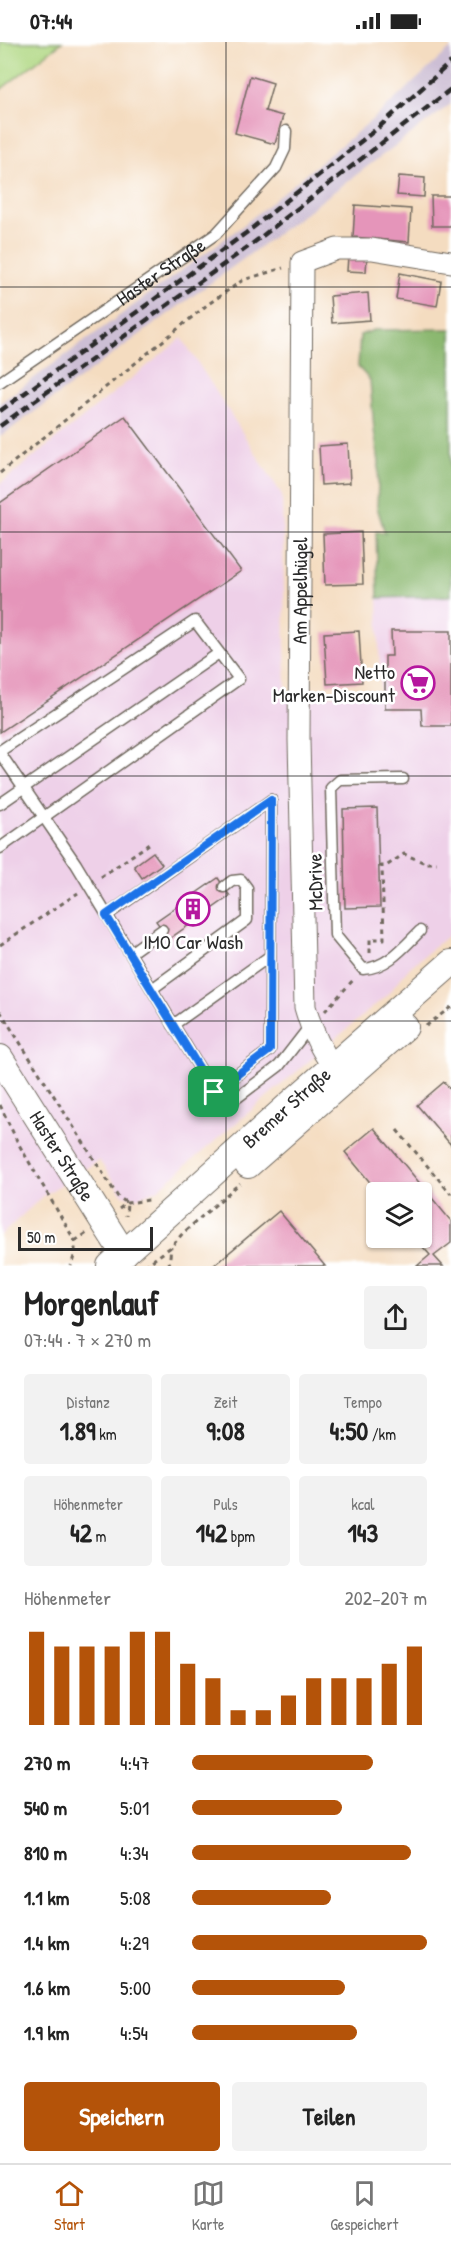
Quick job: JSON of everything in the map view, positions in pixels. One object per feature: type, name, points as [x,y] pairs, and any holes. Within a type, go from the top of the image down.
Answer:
[{"type":"street","points":[[302,262],[337,249],[372,249],[451,262]]},
{"type":"street","name":"Am Appelhügel","points":[[302,262],[299,740],[305,1007],[310,1026],[325,1056],[333,1066]]},
{"type":"street","name":"Bremer Straße","points":[[127,1263],[186,1218],[440,985],[451,963]]},
{"type":"street","name":"Bremer Straße","points":[[127,1263],[288,1106],[333,1066],[440,985]]},
{"type":"street","name":"Haster Straße","points":[[0,1058],[127,1263]]},
{"type":"lane","name":"Haster Straße","points":[[0,382],[216,234],[276,168],[285,149],[286,131]]},
{"type":"lane","points":[[0,848],[43,818],[239,679],[195,621],[0,752],[43,818],[89,885],[214,1092],[222,1100],[234,1100],[279,1066],[310,1026]]},
{"type":"lane","points":[[0,804],[219,653]]},
{"type":"lane","name":"McDrive","points":[[363,969],[335,935],[331,788],[340,780],[403,779]]},
{"type":"lane","points":[[106,915],[271,800],[270,1050],[214,1092]]},
{"type":"lane","points":[[152,989],[247,920],[248,888],[241,880],[232,881],[224,886]]},
{"type":"lane","points":[[130,953],[162,930]]},
{"type":"lane","points":[[363,969],[374,968],[397,954],[420,931]]},
{"type":"lane","points":[[173,1025],[270,956]]},
{"type":"path","points":[[0,473],[207,304],[243,280],[302,262]]},
{"type":"path","points":[[0,945],[149,843]]},
{"type":"path","points":[[310,1026],[363,969],[370,957],[370,939],[384,939],[381,866],[386,866],[404,854],[425,863],[437,863]]},
{"type":"path","points":[[0,1011],[118,1197],[127,1203]]},
{"type":"path","points":[[0,1105],[18,1143],[75,1241],[71,1266]]},
{"type":"path","points":[[397,1130],[451,1194]]},
{"type":"path","points":[[127,1263],[171,1247],[192,1224]]},
{"type":"path","points":[[169,1266],[171,1247]]},
{"type":"shaded area","points":[[451,48],[451,104],[0,437],[0,403],[241,227],[379,114]]},
{"type":"shaded area","points":[[182,338],[282,495],[286,697],[380,693],[378,598],[451,596],[451,933],[410,967],[387,995],[157,1190],[136,1198],[123,1195],[99,1160],[43,1196],[0,1236],[0,484]]},
{"type":"green space","points":[[0,42],[62,42],[0,90]]},
{"type":"green space","points":[[451,329],[451,596],[378,598],[376,531],[385,533],[377,507],[379,462],[370,380],[358,367],[360,335],[374,330]]},
{"type":"building","points":[[250,76],[273,83],[265,111],[283,116],[275,144],[235,133]]},
{"type":"building","points":[[399,176],[425,178],[424,197],[397,195]]},
{"type":"building","points":[[431,196],[451,196],[451,226],[432,226]]},
{"type":"building","points":[[355,205],[411,209],[409,242],[353,237]]},
{"type":"building","points":[[348,256],[367,256],[366,272],[347,271]]},
{"type":"building","points":[[400,273],[441,281],[437,306],[396,299]]},
{"type":"building","points":[[368,293],[370,320],[332,323],[330,296]]},
{"type":"building","points":[[125,416],[241,571],[0,732],[0,503]]},
{"type":"building","points":[[348,444],[350,483],[321,485],[319,446]]},
{"type":"building","points":[[361,532],[363,584],[325,585],[323,534]]},
{"type":"building","points":[[359,631],[362,682],[327,684],[324,633]]},
{"type":"building","name":"Netto Marken-Discount","points":[[391,631],[451,631],[451,726],[422,726],[421,709],[385,709],[385,656],[392,656]]},
{"type":"building","points":[[377,808],[380,907],[345,908],[343,809]]},
{"type":"building","points":[[153,852],[162,864],[142,878],[134,866]]},
{"type":"building","name":"IMO Car Wash","points":[[218,878],[230,896],[169,939],[156,921]]},
{"type":"building","points":[[444,1082],[451,1090],[451,1145],[417,1105]]},
{"type":"building","points":[[374,1128],[419,1182],[370,1182],[345,1152]]},
{"type":"building","points":[[432,1198],[451,1221],[451,1243],[434,1256],[443,1266],[417,1266],[430,1255],[424,1248],[432,1248]]},
{"type":"building","points":[[279,1211],[325,1266],[213,1266]]},
{"type":"railway","points":[[0,411],[246,233],[379,127],[451,62]]},
{"type":"railway","points":[[0,426],[252,244],[451,89]]},
{"type":"place","name":"Netto Marken-Discount","points":[[418,683]]},
{"type":"place","name":"IMO Car Wash","points":[[193,909]]},
{"type":"route","points":[[271,800],[270,1050],[214,1092],[106,915],[271,800]]}]
